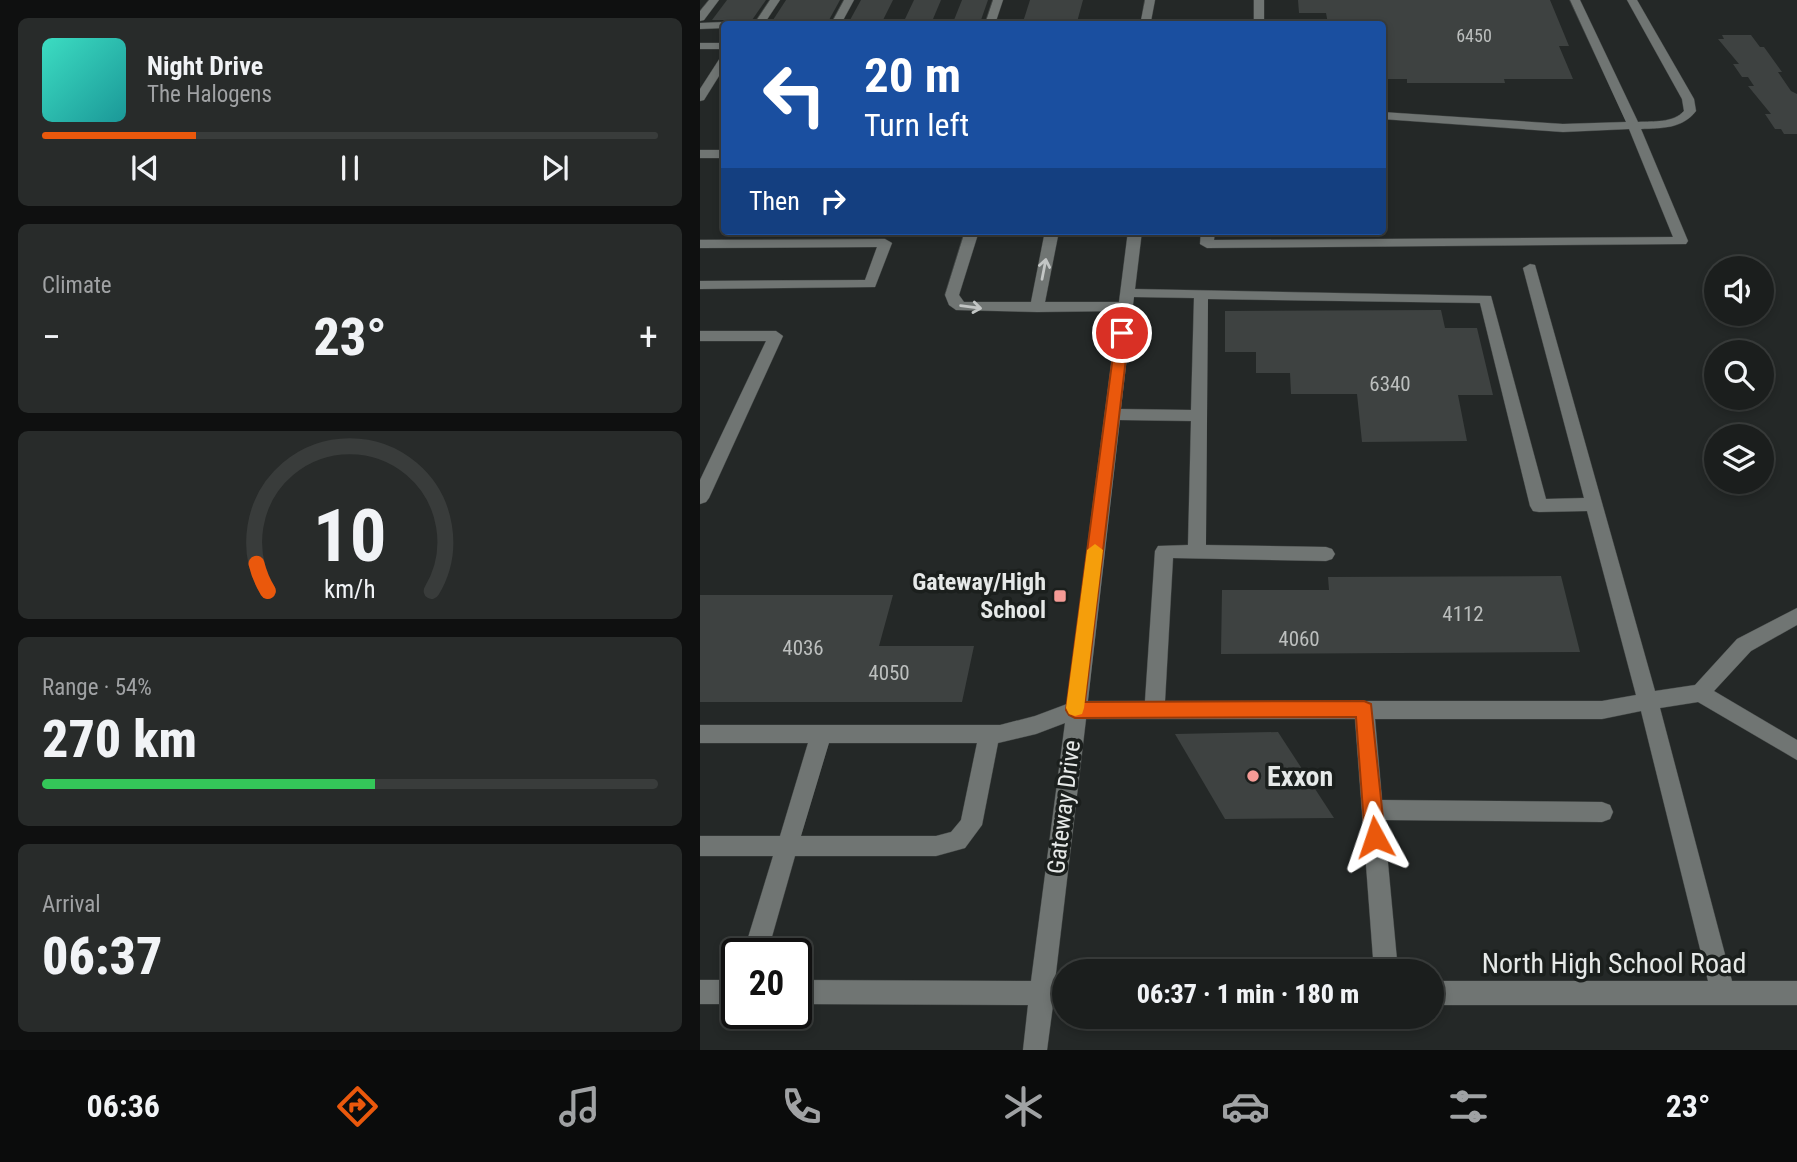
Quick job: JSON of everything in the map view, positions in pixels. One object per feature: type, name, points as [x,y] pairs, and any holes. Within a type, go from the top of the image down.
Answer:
[{"type":"street","points":[[700,18],[714,0]]},
{"type":"street","points":[[761,21],[775,0]]},
{"type":"street","points":[[838,21],[849,0]]},
{"type":"street","points":[[991,21],[998,0]]},
{"type":"street","points":[[1146,21],[1150,0]]},
{"type":"street","points":[[1259,0],[1259,21]]},
{"type":"street","points":[[1208,235],[1207,244],[1681,241],[1634,126],[1575,0]]},
{"type":"street","points":[[1386,115],[1563,128],[1666,124],[1683,119],[1690,111],[1688,99],[1632,0]]},
{"type":"street","points":[[700,26],[721,25]]},
{"type":"street","points":[[700,46],[721,46]]},
{"type":"street","points":[[700,98],[721,65]]},
{"type":"street","points":[[700,154],[721,154]]},
{"type":"street","points":[[715,243],[721,232]]},
{"type":"street","points":[[971,235],[952,295],[954,302],[972,308],[1037,307],[1201,295],[1486,299],[1539,506],[1593,504]]},
{"type":"street","points":[[1037,307],[1051,235]]},
{"type":"street","name":"Gateway Drive","points":[[1056,959],[1075,710],[1134,235]]},
{"type":"street","points":[[700,243],[885,243],[870,284],[700,285]]},
{"type":"street","points":[[1530,268],[1648,701],[1723,993]]},
{"type":"street","points":[[1197,552],[1201,295]]},
{"type":"street","points":[[700,336],[776,336],[700,498]]},
{"type":"street","points":[[1112,414],[1199,416]]},
{"type":"street","points":[[1155,709],[1164,551],[1326,554]]},
{"type":"street","points":[[700,734],[1000,734],[1036,725],[1075,710],[1602,710],[1700,693],[1744,645],[1797,616]]},
{"type":"street","points":[[1700,693],[1797,751]]},
{"type":"street","points":[[1364,709],[1385,959]]},
{"type":"street","points":[[760,938],[821,734]]},
{"type":"street","points":[[700,846],[936,846],[957,841],[971,825],[989,734]]},
{"type":"street","points":[[1373,810],[1602,812]]},
{"type":"street","points":[[700,992],[721,992]]},
{"type":"street","points":[[812,992],[1052,993]]},
{"type":"street","name":"North High School Road","points":[[1444,993],[1797,993]]},
{"type":"street","name":"Gateway Drive","points":[[1035,1050],[1052,996]]},
{"type":"building","points":[[727,0],[766,0],[752,20],[712,20]]},
{"type":"building","points":[[786,0],[840,0],[829,20],[773,20]]},
{"type":"building","points":[[861,0],[893,0],[883,20],[850,20]]},
{"type":"building","points":[[914,0],[941,0],[933,19],[905,19]]},
{"type":"building","points":[[962,0],[988,0],[981,20],[954,20]]},
{"type":"building","points":[[1030,0],[1083,0],[1077,21],[1023,21]]},
{"type":"building","points":[[1298,0],[1550,0],[1569,46],[1559,46],[1573,79],[1504,79],[1505,83],[1407,83],[1407,79],[1386,79],[1386,21],[1327,21],[1326,13],[1299,13]]},
{"type":"building","points":[[1722,35],[1751,35],[1760,47],[1764,47],[1782,72],[1778,72],[1791,91],[1797,94],[1797,134],[1784,134],[1781,129],[1775,129],[1765,114],[1771,114],[1748,86],[1754,86],[1748,77],[1742,77],[1733,64],[1739,64],[1718,39],[1724,39]]},
{"type":"building","points":[[1441,310],[1445,328],[1477,328],[1493,395],[1458,395],[1467,441],[1362,442],[1357,394],[1291,394],[1290,373],[1256,373],[1256,352],[1225,352],[1225,311]]},
{"type":"building","points":[[1561,576],[1580,652],[1221,654],[1222,590],[1329,590],[1328,577]]},
{"type":"building","points":[[700,595],[893,595],[879,646],[974,646],[962,702],[700,702]]},
{"type":"building","name":"Exxon","points":[[1278,732],[1334,818],[1225,819],[1175,734]]},
{"type":"slow traffic","points":[[1075,708],[1095,550]]},
{"type":"place","name":"Gateway/High School","points":[[1060,596]]},
{"type":"place","name":"Exxon","points":[[1253,776]]},
{"type":"route","points":[[1122,333],[1075,710],[1364,709],[1375,837]]}]
